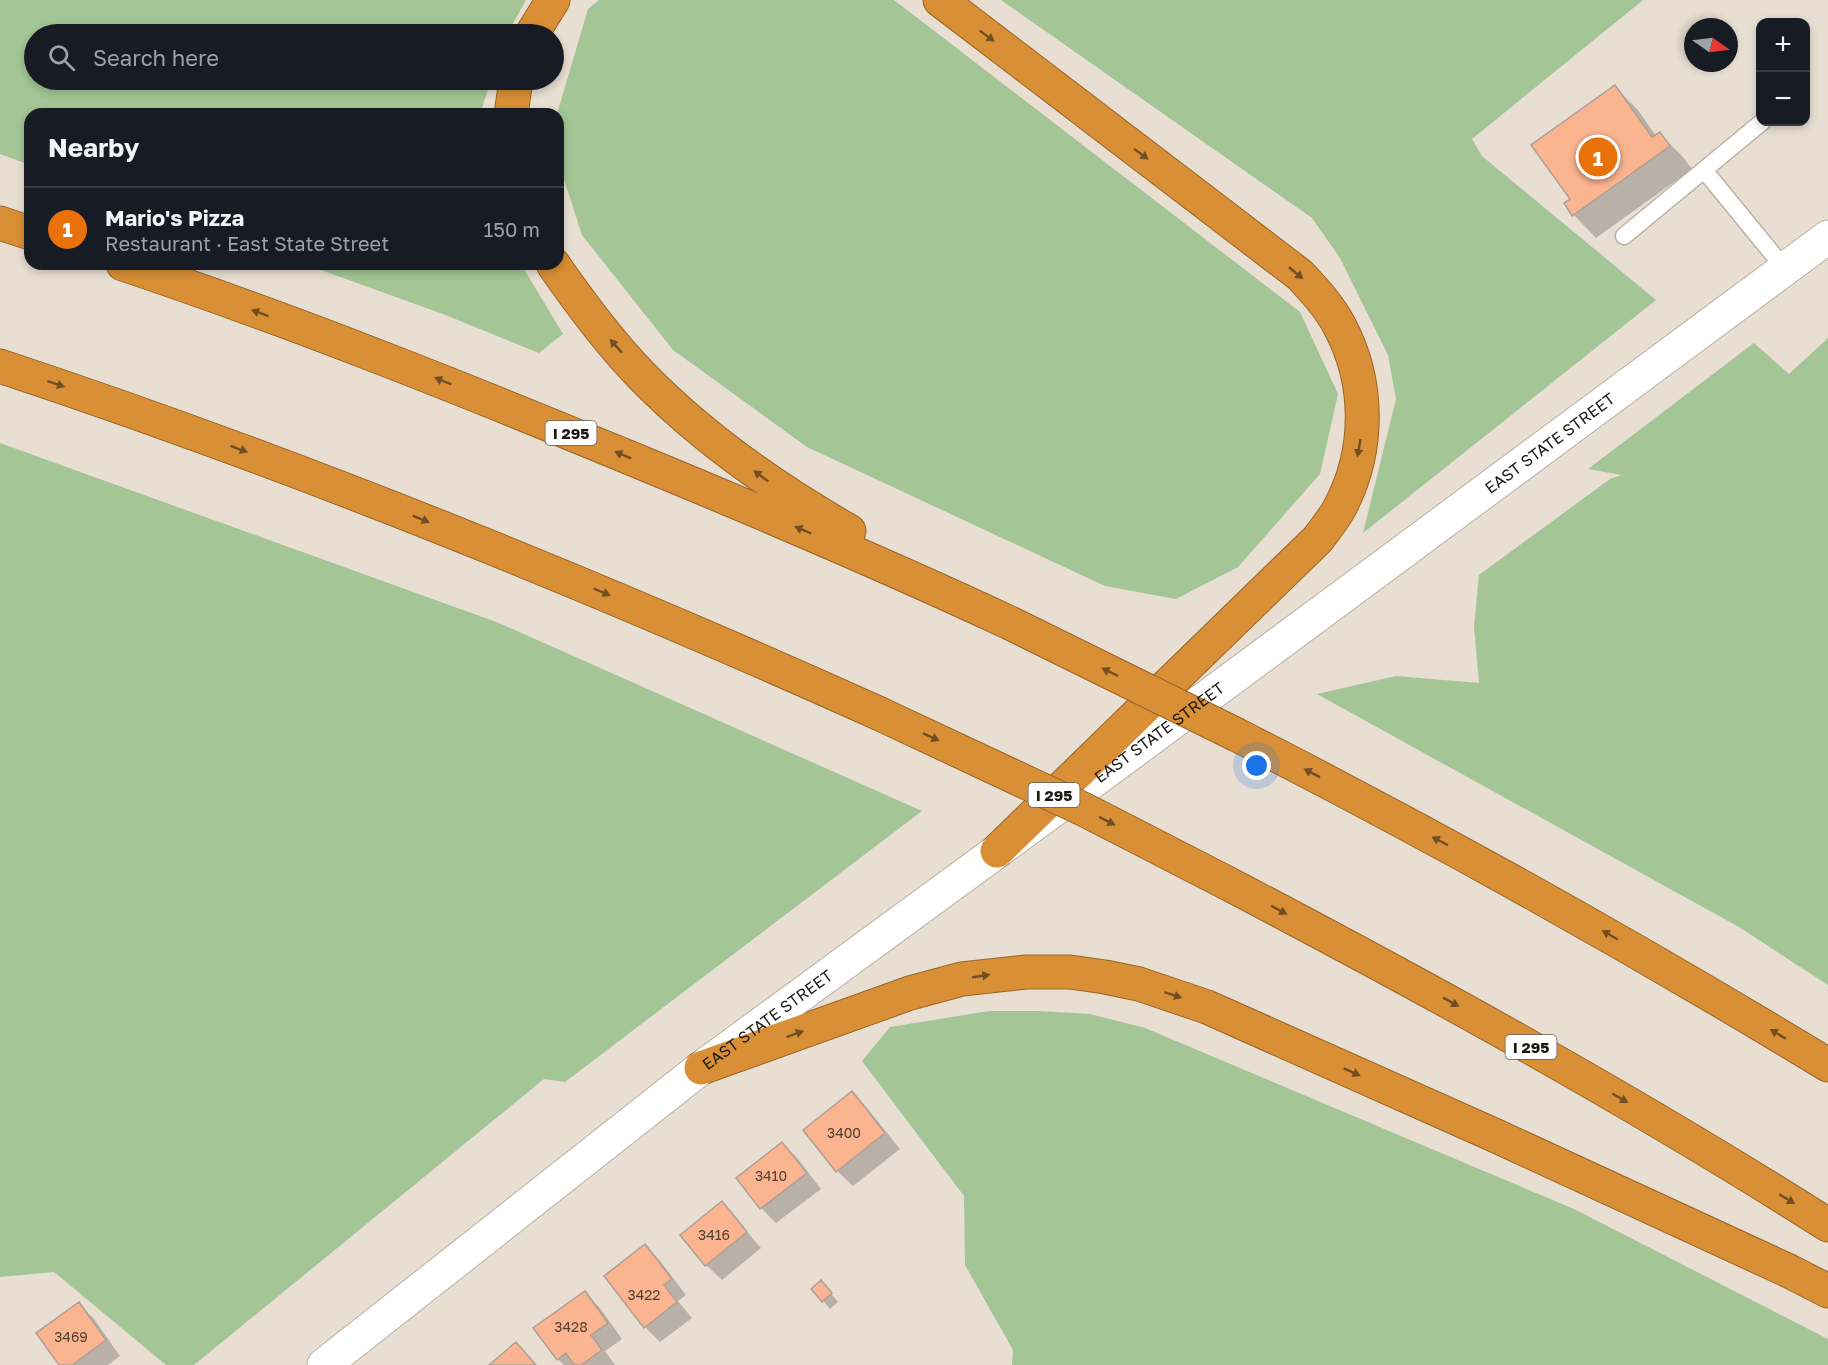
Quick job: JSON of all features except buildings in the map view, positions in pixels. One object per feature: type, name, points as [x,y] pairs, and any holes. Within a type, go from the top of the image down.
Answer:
[{"type":"highway","points":[[538,24],[553,0]]},
{"type":"highway","points":[[940,0],[1300,275],[1316,292],[1339,324],[1354,361],[1362,397],[1362,430],[1356,469],[1339,509],[1318,539],[997,851]]},
{"type":"highway","points":[[512,108],[515,90]]},
{"type":"highway","points":[[0,223],[24,231]]},
{"type":"highway","name":"I 295","points":[[140,270],[279,319],[449,384],[906,574],[1168,700],[1364,800],[1695,984],[1828,1065]]},
{"type":"highway","points":[[557,270],[585,311],[641,375],[703,433],[771,484],[1010,623]]},
{"type":"highway","name":"I 295","points":[[0,366],[240,449],[375,501],[692,629],[878,712],[1085,810],[1445,998],[1626,1101],[1828,1225]]},
{"type":"highway","points":[[701,1068],[910,993],[962,979],[1026,972],[1070,972],[1105,977],[1139,984],[1207,1007],[1505,1140],[1828,1291]]},
{"type":"street","name":"EAST STATE STREET","points":[[324,1365],[701,1068],[1828,237]]},
{"type":"lane","points":[[1624,236],[1757,126]]},
{"type":"lane","points":[[1704,170],[1785,269]]},
{"type":"green space","points":[[0,0],[526,0],[513,24],[24,24],[24,90],[488,90],[482,108],[24,108],[24,163],[0,154]]},
{"type":"green space","points":[[599,0],[894,0],[1300,312],[1338,394],[1320,474],[1238,567],[1176,599],[1105,586],[807,447],[673,350],[582,235],[564,180],[564,108],[559,108],[588,9]]},
{"type":"green space","points":[[1001,0],[1643,0],[1472,139],[1482,156],[1656,300],[1363,533],[1396,399],[1388,355],[1340,258],[1312,218]]},
{"type":"green space","points":[[321,270],[525,270],[563,334],[539,353],[443,314]]},
{"type":"green space","points":[[1828,338],[1828,985],[1739,927],[1317,694],[1396,676],[1479,683],[1474,627],[1479,575],[1610,479],[1622,475],[1588,469],[1754,343],[1789,374]]},
{"type":"green space","points":[[0,443],[499,623],[922,811],[565,1082],[544,1079],[194,1365],[166,1365],[54,1272],[0,1277]]},
{"type":"green space","points":[[989,1011],[1090,1014],[1145,1028],[1574,1209],[1828,1339],[1828,1365],[1012,1365],[1013,1350],[965,1265],[964,1196],[862,1061],[890,1027]]},
{"type":"place","name":"Mario's Pizza","points":[[1598,157]]}]
